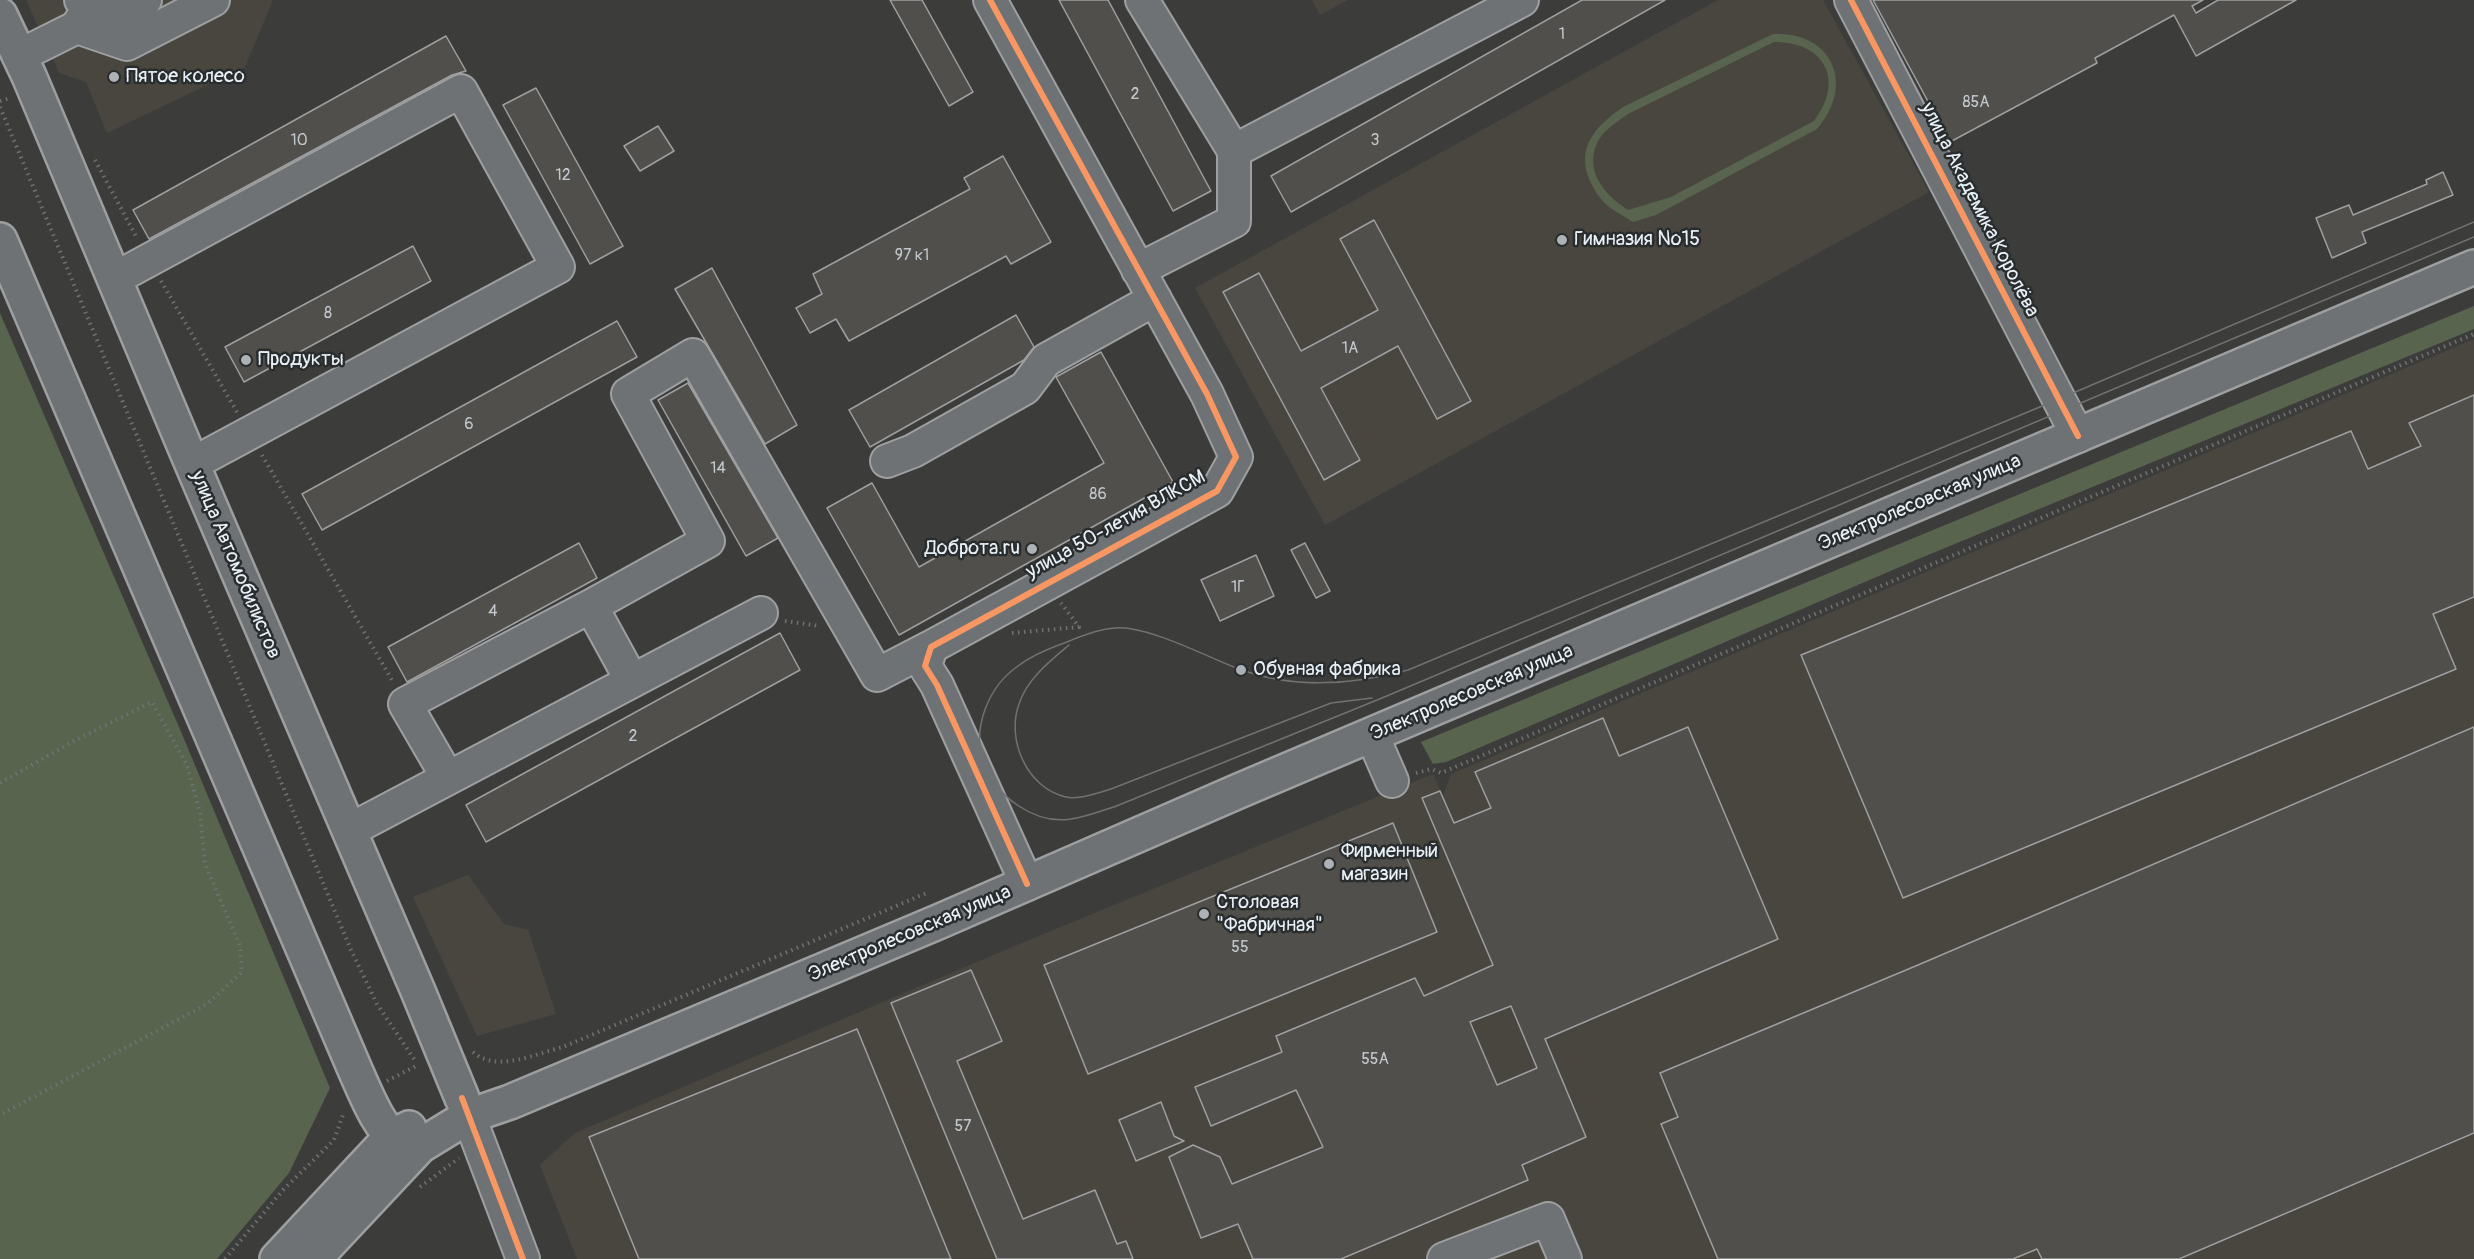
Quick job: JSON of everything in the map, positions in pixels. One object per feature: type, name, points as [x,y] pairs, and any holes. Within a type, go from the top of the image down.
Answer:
[{"type":"main road","name":"улица Автомобилистов","points":[[0,15],[350,830],[470,1119]]},
{"type":"main road","points":[[0,240],[375,1116],[406,1142]]},
{"type":"main road","name":"Электролесовская улица","points":[[470,1119],[506,1088],[552,1084],[2474,267]]},
{"type":"main road","points":[[277,1259],[406,1142],[470,1119]]},
{"type":"main road","points":[[314,1259],[406,1142]]},
{"type":"street","points":[[85,9],[104,15],[126,10],[145,0]]},
{"type":"street","points":[[85,9],[127,44],[170,9],[213,0]]},
{"type":"street","name":"улица 50-летия ВЛКСМ","points":[[591,606],[708,541],[628,394],[693,355],[877,675],[1217,491],[1236,457],[1207,394],[990,0]]},
{"type":"street","points":[[1138,270],[1234,221],[1234,151],[1142,0]]},
{"type":"street","points":[[1234,151],[1522,0]]},
{"type":"street","name":"улица Академика Королёва","points":[[1851,0],[2078,436]]},
{"type":"street","points":[[19,56],[85,9]]},
{"type":"street","points":[[114,279],[461,91],[558,267],[192,464]]},
{"type":"street","points":[[887,461],[913,451],[1025,388],[1046,360],[1155,299]]},
{"type":"street","points":[[448,778],[405,704],[591,606],[632,681]]},
{"type":"street","points":[[350,830],[761,613]]},
{"type":"street","points":[[931,647],[925,666],[937,685],[1027,884]]},
{"type":"street","points":[[1372,735],[1392,780]]},
{"type":"street","name":"улица Автомобилистов","points":[[470,1119],[523,1259]]},
{"type":"street","points":[[1444,1259],[1548,1219],[1565,1259]]},
{"type":"path","points":[[0,107],[351,950],[377,1004],[418,1065],[469,1049],[481,1060],[504,1062],[563,1047],[929,892]]},
{"type":"path","points":[[94,158],[148,260],[405,704]]},
{"type":"path","points":[[1392,780],[1431,769],[1441,773],[2474,334]]},
{"type":"path","points":[[1008,633],[1079,627],[1046,583]]},
{"type":"path","points":[[0,783],[74,741],[152,702],[187,765],[200,813],[205,864],[240,946],[242,972],[207,1004],[0,1115]]},
{"type":"path","points":[[225,1259],[283,1190],[334,1140],[348,1102]]},
{"type":"path","points":[[415,1191],[470,1119]]},
{"type":"shaded area","points":[[26,0],[273,0],[245,67],[107,133],[86,82],[59,73]]},
{"type":"shaded area","points":[[1312,0],[1348,0],[1320,15]]},
{"type":"shaded area","name":"Гимназия №15","points":[[1718,0],[1823,0],[1929,192],[1325,525],[1195,288]]},
{"type":"shaded area","points":[[2474,339],[2474,1259],[577,1259],[540,1165],[575,1133],[1024,942],[1433,774],[1443,796],[1451,774]]},
{"type":"shaded area","points":[[468,875],[504,924],[528,930],[556,1014],[477,1036],[413,897]]},
{"type":"green space","points":[[1773,34],[1793,35],[1810,41],[1823,51],[1832,64],[1836,78],[1835,95],[1829,112],[1817,129],[1656,215],[1633,222],[1609,207],[1596,193],[1585,165],[1585,154],[1592,136],[1606,120],[1623,107]],"holes":[[[1774,42],[1792,44],[1817,56],[1825,66],[1828,91],[1823,106],[1814,121],[1671,197],[1628,210],[1612,198],[1599,182],[1593,164],[1597,143],[1610,127],[1628,114]]]},
{"type":"green space","points":[[2474,306],[2474,329],[1916,560],[1446,762],[1433,764],[1421,742]]},
{"type":"green space","points":[[0,313],[179,727],[330,1088],[289,1173],[217,1259],[0,1259]]},
{"type":"building","points":[[890,0],[922,0],[973,92],[949,106]]},
{"type":"building","points":[[1059,0],[1108,0],[1211,191],[1173,211]]},
{"type":"building","points":[[1582,0],[1665,0],[1291,212],[1271,176]]},
{"type":"building","points":[[1873,0],[2203,0],[2192,6],[2196,13],[2218,0],[2296,0],[2196,56],[2174,15],[2095,58],[2097,63],[1950,142]]},
{"type":"building","points":[[446,36],[466,71],[452,75],[149,239],[133,210]]},
{"type":"building","points":[[536,88],[623,246],[590,264],[503,105]]},
{"type":"building","points":[[658,126],[674,151],[640,171],[624,146]]},
{"type":"building","points":[[1003,156],[1051,242],[1011,264],[1006,256],[849,341],[836,319],[810,333],[796,308],[822,294],[813,274],[970,189],[964,178]]},
{"type":"building","points":[[2443,172],[2453,195],[2362,232],[2366,243],[2332,258],[2316,218],[2349,205],[2353,215],[2427,184],[2426,180]]},
{"type":"building","points":[[1374,220],[1471,401],[1437,419],[1398,346],[1321,388],[1360,460],[1324,480],[1223,292],[1259,273],[1301,351],[1378,310],[1340,239]]},
{"type":"building","points":[[413,246],[431,281],[244,382],[225,347]]},
{"type":"building","points":[[712,268],[797,425],[765,444],[675,289]]},
{"type":"building","points":[[1016,315],[1034,347],[1024,360],[870,447],[849,410]]},
{"type":"building","points":[[617,321],[637,357],[322,530],[302,494]]},
{"type":"building","points":[[1101,352],[1173,482],[899,635],[827,508],[872,483],[919,567],[1104,463],[1056,377]]},
{"type":"building","points":[[688,383],[778,538],[746,556],[658,400]]},
{"type":"building","points":[[2474,395],[2474,597],[2433,614],[2456,669],[1903,898],[1801,655],[2351,431],[2368,469],[2421,446],[2409,423]]},
{"type":"building","points":[[579,543],[597,578],[407,682],[388,647]]},
{"type":"building","points":[[1305,543],[1330,591],[1316,598],[1291,550]]},
{"type":"building","points":[[1256,555],[1274,596],[1220,621],[1201,580]]},
{"type":"building","points":[[780,633],[800,670],[486,842],[466,805]]},
{"type":"building","points":[[1603,718],[1619,756],[1688,727],[1778,939],[1545,1039],[1586,1137],[1522,1165],[1528,1180],[1341,1259],[1253,1259],[1238,1224],[1201,1238],[1169,1157],[1193,1145],[1220,1157],[1232,1184],[1323,1147],[1296,1090],[1211,1126],[1195,1087],[1282,1052],[1276,1036],[1415,978],[1424,996],[1493,965],[1422,798],[1440,791],[1454,823],[1491,808],[1475,772]],"holes":[[[1511,1006],[1537,1068],[1497,1085],[1470,1022]]]},
{"type":"building","points":[[2474,727],[2474,1133],[2179,1259],[2042,1259],[2037,1249],[2013,1259],[1718,1259],[1661,1124],[1678,1117],[1660,1073]]},
{"type":"building","points":[[1393,823],[1437,932],[1088,1074],[1044,965]]},
{"type":"building","points":[[971,970],[1002,1041],[957,1061],[1023,1219],[1095,1190],[1117,1244],[1126,1241],[1133,1259],[997,1259],[891,1003]]},
{"type":"building","points":[[857,1029],[951,1259],[639,1259],[589,1137]]},
{"type":"building","points":[[1161,1102],[1174,1136],[1184,1141],[1136,1161],[1119,1120]]},
{"type":"tram line","points":[[2474,222],[2059,399],[1408,670],[1345,682],[1280,680],[1239,669],[1143,631],[1115,628],[1084,635],[1029,658],[999,684],[985,708],[982,721],[980,748],[983,761],[988,774],[1006,796],[1017,805],[1043,817],[1057,820],[1071,819],[1114,807],[1382,698],[2474,237]]},
{"type":"tram line","points":[[1069,645],[1054,657],[1028,686],[1019,704],[1015,732],[1023,761],[1040,784],[1052,792],[1071,798],[1111,789],[1331,703],[1372,698]]},
{"type":"cycle path","points":[[990,0],[1207,394],[1236,457],[1217,491],[931,647],[925,666],[937,685],[1027,884]]},
{"type":"cycle path","points":[[1851,0],[2078,436]]},
{"type":"cycle path","points":[[462,1098],[523,1259]]},
{"type":"place","name":"Пятое колесо","points":[[114,77]]},
{"type":"place","name":"Гимназия №15","points":[[1562,240]]},
{"type":"place","name":"Продукты","points":[[246,360]]},
{"type":"place","name":"Доброта.ru","points":[[1032,549]]},
{"type":"place","name":"Обувная фабрика","points":[[1241,670]]},
{"type":"place","name":"Фирменный магазин","points":[[1329,864]]},
{"type":"place","name":"Столовая \"Фабричная\"","points":[[1204,914]]}]
